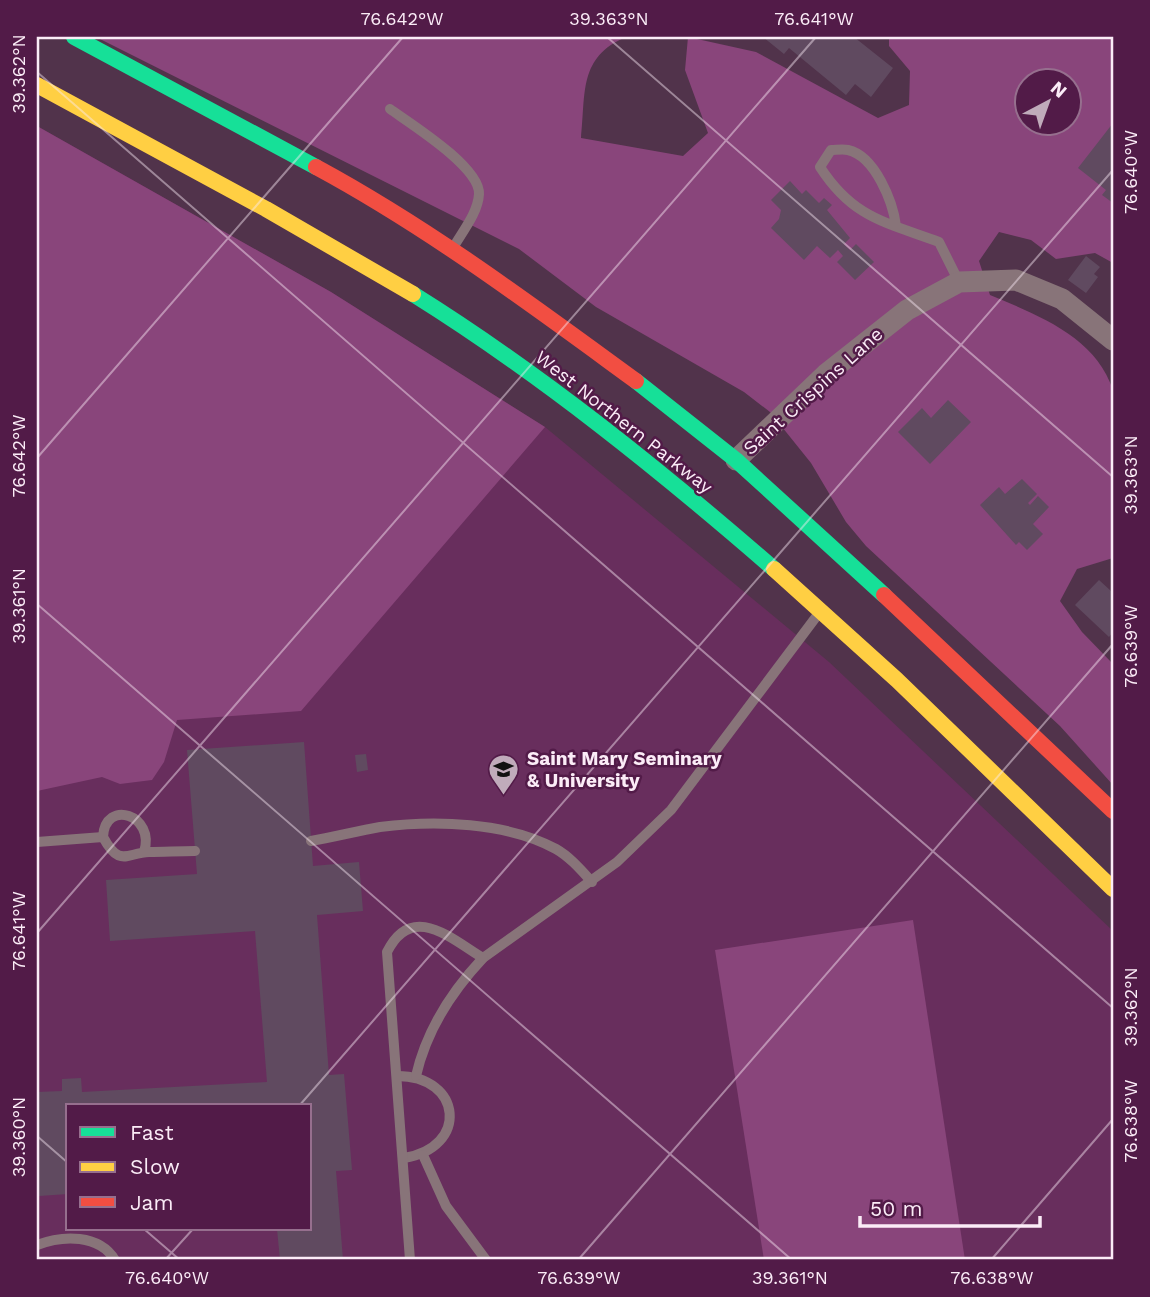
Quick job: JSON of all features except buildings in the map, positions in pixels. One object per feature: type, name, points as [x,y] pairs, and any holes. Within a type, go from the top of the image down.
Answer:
[{"type":"main road","name":"West Northern Parkway","points":[[74,37],[355,188],[452,250],[596,351],[736,460],[852,565],[1113,811]]},
{"type":"main road","name":"West Northern Parkway","points":[[37,85],[328,245],[488,344],[684,493],[821,610],[1113,889]]},
{"type":"street","name":"Saint Crispins Lane","points":[[736,460],[825,374],[896,318],[959,282],[1016,280],[1062,299],[1113,340]]},
{"type":"lane","points":[[390,109],[434,139],[473,178],[480,192],[475,212],[452,250]]},
{"type":"lane","points":[[896,226],[893,208],[869,163],[849,150],[831,150],[820,167],[834,188],[873,219],[939,242],[959,282]]},
{"type":"lane","points":[[416,1076],[437,1021],[454,993],[483,958],[592,882],[671,810],[821,610]]},
{"type":"lane","points":[[144,852],[146,836],[140,823],[129,815],[118,814],[103,827],[103,837],[118,854],[128,858],[144,852],[195,851]]},
{"type":"lane","points":[[311,841],[379,827],[418,824],[504,831],[535,839],[558,850],[592,882]]},
{"type":"lane","points":[[37,842],[103,837]]},
{"type":"lane","points":[[410,1260],[387,951],[393,940],[411,926],[427,926],[483,958]]},
{"type":"lane","points":[[397,1076],[416,1076],[439,1089],[450,1113],[443,1139],[423,1155],[404,1158]]},
{"type":"lane","points":[[423,1155],[446,1206],[486,1260]]},
{"type":"lane","points":[[37,1245],[51,1239],[86,1239],[107,1248],[115,1260]]},
{"type":"shaded area","points":[[96,37],[626,37],[610,45],[592,66],[587,78],[581,138],[683,156],[708,133],[685,70],[688,37],[756,52],[878,118],[909,105],[910,71],[889,46],[889,37],[1113,37],[1113,263],[1095,253],[1056,259],[1031,240],[999,232],[979,261],[990,295],[1046,320],[1079,342],[1105,372],[1113,390],[1113,558],[1077,569],[1060,601],[1082,632],[1113,664],[1113,785],[1060,726],[866,546],[846,522],[811,463],[770,412],[744,392],[596,307],[519,249]]},
{"type":"shaded area","name":"Saint Mary Seminary & University","points":[[37,126],[331,292],[545,427],[829,662],[1113,931],[1113,1260],[37,1260]]},
{"type":"shaded area","points":[[37,126],[331,292],[545,427],[301,711],[177,720],[164,762],[152,780],[120,784],[102,777],[37,791]]},
{"type":"shaded area","points":[[913,920],[965,1260],[764,1260],[715,950]]},
{"type":"traffic: fast","points":[[74,37],[316,167]]},
{"type":"traffic: fast","points":[[413,294],[507,357],[599,424],[774,569]]},
{"type":"traffic: fast","points":[[636,381],[736,460],[884,595]]},
{"type":"traffic: slow","points":[[37,85],[266,209],[413,294]]},
{"type":"traffic: slow","points":[[774,569],[897,680],[1113,889]]},
{"type":"traffic: jam","points":[[316,167],[440,242],[636,381]]},
{"type":"traffic: jam","points":[[884,595],[1113,811]]},
{"type":"place","name":"Saint Mary Seminary & University","points":[[504,796]]}]
